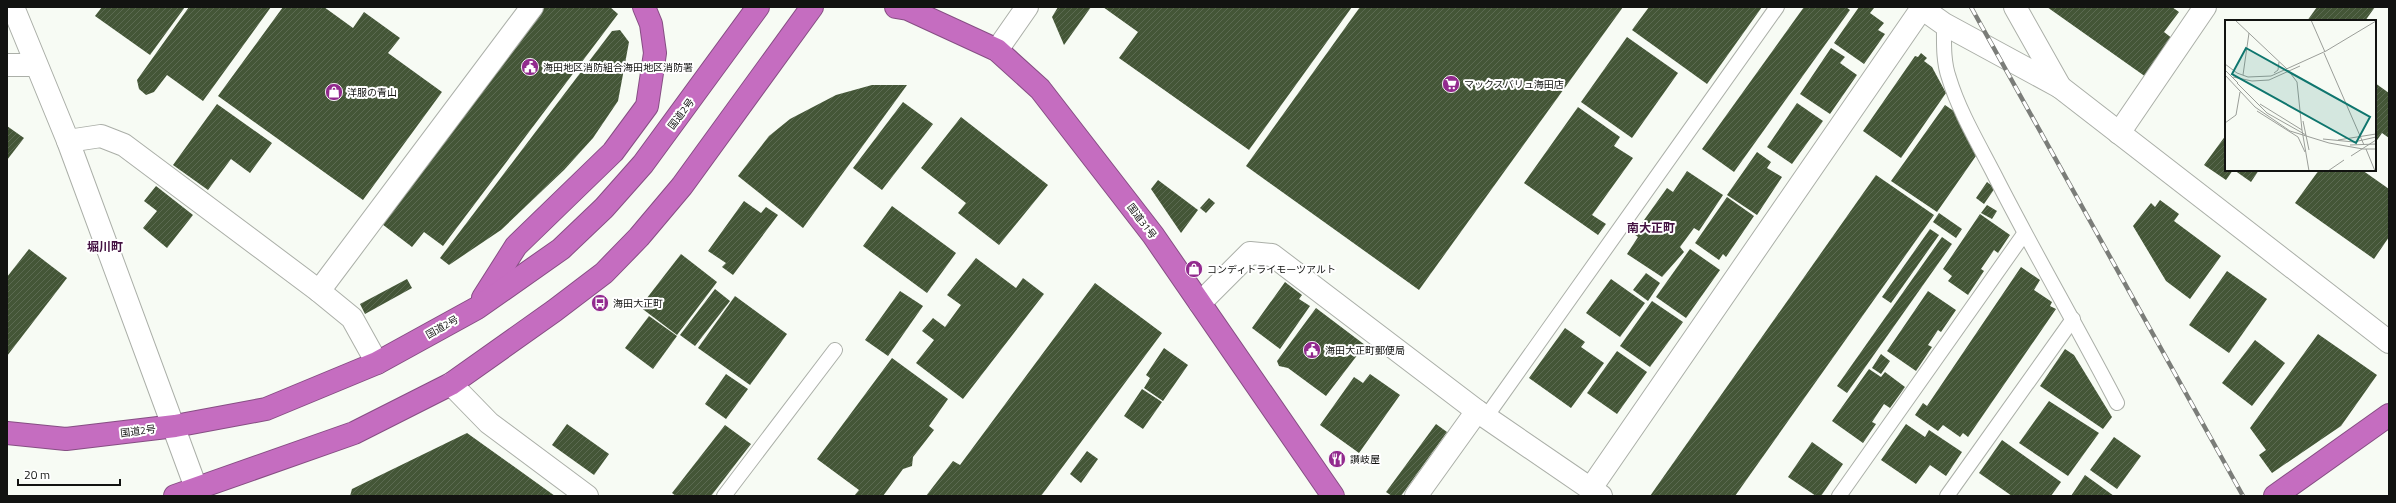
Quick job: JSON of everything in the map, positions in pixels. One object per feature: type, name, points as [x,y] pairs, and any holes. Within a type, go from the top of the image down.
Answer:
[{"type":"highway","points":[[477,308],[516,246],[613,152],[647,106],[655,53],[651,24],[644,7]]},
{"type":"highway","name":"国道2号","points":[[7,434],[66,439],[175,426],[266,409],[377,363],[477,308],[561,249],[604,208],[643,164],[758,7]]},
{"type":"highway","points":[[175,496],[198,492],[354,433],[451,384],[561,306],[604,273],[639,237],[682,186],[812,7]]},
{"type":"highway","name":"国道31号","points":[[896,7],[908,9],[997,50],[1040,88],[1153,236],[1333,496]]},
{"type":"highway","points":[[2275,496],[2389,415]]},
{"type":"street","points":[[13,7],[68,141],[175,426],[198,492]]},
{"type":"street","points":[[319,291],[532,7]]},
{"type":"street","points":[[997,50],[1027,7]]},
{"type":"street","points":[[2015,7],[2060,87]]},
{"type":"street","points":[[2119,133],[2206,7]]},
{"type":"street","points":[[1200,303],[1250,253],[1272,255],[1482,414],[1596,492],[1921,8],[1944,24],[2060,87],[2389,342]]},
{"type":"street","points":[[7,65],[36,66]]},
{"type":"street","points":[[68,141],[101,136],[124,145],[319,291],[352,318],[377,363]]},
{"type":"street","points":[[451,384],[489,422],[587,496]]},
{"type":"street","points":[[1416,496],[1482,414]]},
{"type":"lane","points":[[1482,414],[1777,7]]},
{"type":"lane","points":[[1944,24],[1943,50],[1949,78],[1980,148],[2024,234],[2073,318],[2117,403]]},
{"type":"lane","points":[[1839,496],[2024,234]]},
{"type":"lane","points":[[1947,496],[2073,318]]},
{"type":"lane","points":[[724,496],[835,350]]},
{"type":"building","points":[[102,7],[185,7],[150,55],[95,16]]},
{"type":"building","points":[[189,7],[271,7],[203,101],[167,75],[154,92],[146,95],[139,89],[137,80]]},
{"type":"building","points":[[283,7],[324,7],[353,28],[364,12],[400,38],[388,53],[442,92],[363,200],[218,96]]},
{"type":"building","points":[[545,7],[610,7],[618,14],[443,246],[424,232],[412,247],[382,224]]},
{"type":"building","points":[[1058,7],[1091,7],[1064,45],[1052,17]]},
{"type":"building","points":[[1103,7],[1352,7],[1249,150],[1119,58],[1138,32]]},
{"type":"building","points":[[1360,7],[1623,7],[1419,290],[1246,166]]},
{"type":"building","points":[[1649,7],[1762,7],[1707,84],[1632,30]]},
{"type":"building","points":[[1804,7],[1846,7],[1850,10],[1734,172],[1702,149]]},
{"type":"building","points":[[1859,7],[1874,8],[1870,13],[1884,23],[1878,30],[1885,34],[1864,64],[1834,43]]},
{"type":"building","points":[[2047,7],[2172,7],[2179,12],[2164,32],[2173,39],[2146,77]]},
{"type":"building","points":[[2317,7],[2375,7],[2366,20],[2308,20]]},
{"type":"building","points":[[620,30],[629,42],[618,101],[593,138],[564,170],[501,230],[449,265],[440,258],[612,31]]},
{"type":"building","points":[[1627,37],[1678,73],[1632,138],[1581,102]]},
{"type":"building","points":[[1831,48],[1845,57],[1840,63],[1857,75],[1830,114],[1800,94]]},
{"type":"building","points":[[1921,53],[1927,58],[1924,61],[1932,67],[1946,93],[1901,158],[1863,131],[1915,56],[1918,57]]},
{"type":"building","points":[[2376,84],[2389,93],[2389,138],[2382,133],[2376,142]]},
{"type":"building","points":[[872,85],[907,85],[803,228],[738,176],[769,136],[790,119],[836,95]]},
{"type":"building","points":[[903,102],[933,124],[882,190],[853,168]]},
{"type":"building","points":[[1797,103],[1823,121],[1792,164],[1767,147]]},
{"type":"building","points":[[217,104],[272,143],[250,173],[231,159],[208,190],[173,165]]},
{"type":"building","points":[[1945,105],[1958,114],[1961,120],[1959,123],[1967,128],[1978,153],[1937,212],[1891,181]]},
{"type":"building","points":[[1578,107],[1620,137],[1614,146],[1633,158],[1592,215],[1606,224],[1598,235],[1524,183]]},
{"type":"building","points":[[961,117],[1048,185],[999,245],[958,213],[966,203],[921,168]]},
{"type":"building","points":[[7,126],[24,138],[7,160]]},
{"type":"building","points":[[2225,136],[2225,171],[2232,171],[2226,180],[2204,165]]},
{"type":"building","points":[[1757,152],[1771,162],[1767,168],[1782,177],[1757,215],[1727,195]]},
{"type":"building","points":[[1687,171],[1723,195],[1699,231],[1694,228],[1680,247],[1684,252],[1662,277],[1627,254],[1638,237],[1634,234],[1667,188],[1673,192]]},
{"type":"building","points":[[2235,171],[2258,171],[2251,182]]},
{"type":"building","points":[[2318,171],[2363,171],[2389,189],[2389,237],[2374,259],[2295,203]]},
{"type":"building","points":[[1876,175],[1934,215],[1735,496],[1650,496]]},
{"type":"building","points":[[1158,180],[1198,210],[1181,233],[1151,189]]},
{"type":"building","points":[[1987,182],[1995,188],[1984,204],[1976,198]]},
{"type":"building","points":[[156,186],[193,215],[167,248],[143,228],[157,211],[144,201]]},
{"type":"building","points":[[1727,197],[1754,216],[1726,257],[1723,254],[1719,260],[1695,243]]},
{"type":"building","points":[[1209,198],[1215,203],[1206,213],[1200,208]]},
{"type":"building","points":[[2160,200],[2179,214],[2174,221],[2221,256],[2190,299],[2166,281],[2133,226],[2151,203],[2155,207]]},
{"type":"building","points":[[744,201],[761,213],[766,207],[778,215],[733,275],[722,267],[726,263],[708,251]]},
{"type":"building","points":[[1987,205],[1997,211],[1992,219],[1981,213]]},
{"type":"building","points":[[892,206],[956,253],[927,293],[863,246]]},
{"type":"building","points":[[1939,213],[1962,229],[1956,238],[1933,222]]},
{"type":"building","points":[[1980,214],[2010,235],[1998,253],[1994,250],[1981,269],[1984,271],[1968,295],[1948,281],[1952,276],[1943,269]]},
{"type":"building","points":[[1930,229],[1939,235],[1891,303],[1882,297]]},
{"type":"building","points":[[1942,237],[1952,244],[1847,393],[1837,386]]},
{"type":"building","points":[[29,249],[67,278],[7,356],[7,277]]},
{"type":"building","points":[[1690,249],[1720,270],[1686,318],[1656,297]]},
{"type":"building","points":[[681,254],[717,282],[677,335],[640,307]]},
{"type":"building","points":[[976,258],[1016,288],[1023,278],[1044,294],[963,399],[916,363],[934,340],[922,331],[933,318],[945,327],[961,305],[947,295]]},
{"type":"building","points":[[2021,267],[2040,280],[2034,290],[2052,302],[2050,306],[2056,309],[1968,437],[1963,433],[1960,437],[1943,425],[1938,431],[1915,415],[1923,403],[1927,406]]},
{"type":"building","points":[[2227,271],[2267,299],[2229,353],[2189,325]]},
{"type":"building","points":[[1646,273],[1660,283],[1648,301],[1633,290]]},
{"type":"building","points":[[407,279],[412,288],[365,314],[360,304]]},
{"type":"building","points":[[1611,279],[1645,303],[1620,337],[1586,313]]},
{"type":"building","points":[[1285,282],[1302,295],[1299,299],[1310,306],[1280,349],[1252,328]]},
{"type":"building","points":[[1095,283],[1162,333],[1041,496],[926,496],[953,461],[960,465]]},
{"type":"building","points":[[715,289],[730,301],[695,346],[680,335]]},
{"type":"building","points":[[900,291],[923,306],[888,356],[865,340]]},
{"type":"building","points":[[1928,291],[1956,310],[1941,332],[1938,330],[1928,345],[1932,347],[1916,371],[1887,351]]},
{"type":"building","points":[[735,296],[787,334],[750,385],[698,348]]},
{"type":"building","points":[[1652,301],[1683,322],[1650,367],[1620,346]]},
{"type":"building","points":[[1316,308],[1365,345],[1326,396],[1288,368],[1279,366],[1277,361]]},
{"type":"building","points":[[649,316],[677,336],[653,369],[625,348]]},
{"type":"building","points":[[1565,328],[1585,342],[1581,347],[1604,363],[1571,408],[1529,378]]},
{"type":"building","points":[[2318,334],[2377,375],[2341,426],[2272,473],[2259,455],[2266,450],[2250,428]]},
{"type":"building","points":[[2255,340],[2285,363],[2252,406],[2222,383]]},
{"type":"building","points":[[1164,348],[1188,365],[1163,401],[1144,388],[1150,378],[1146,375]]},
{"type":"building","points":[[2065,349],[2074,355],[2112,417],[2103,429],[2040,386]]},
{"type":"building","points":[[1617,351],[1647,372],[1617,414],[1587,393]]},
{"type":"building","points":[[1881,354],[1890,361],[1881,374],[1872,368]]},
{"type":"building","points":[[892,358],[948,399],[929,426],[934,430],[913,457],[912,466],[903,469],[883,496],[854,496],[859,490],[817,459]]},
{"type":"building","points":[[1869,369],[1881,377],[1885,372],[1905,387],[1890,408],[1884,404],[1872,422],[1876,424],[1863,443],[1832,421]]},
{"type":"building","points":[[726,374],[748,389],[726,419],[705,404]]},
{"type":"building","points":[[1370,374],[1400,395],[1359,453],[1320,425],[1354,377],[1363,383]]},
{"type":"building","points":[[1142,389],[1162,402],[1143,429],[1124,416]]},
{"type":"building","points":[[2049,401],[2099,433],[2068,476],[2019,443]]},
{"type":"building","points":[[567,424],[609,454],[594,475],[552,445]]},
{"type":"building","points":[[1436,424],[1447,432],[1401,496],[1392,496],[1386,492]]},
{"type":"building","points":[[1906,424],[1925,437],[1929,430],[1962,452],[1946,476],[1930,465],[1916,484],[1881,460]]},
{"type":"building","points":[[725,425],[751,444],[711,496],[676,496],[672,493]]},
{"type":"building","points":[[467,433],[555,496],[350,496],[352,489]]},
{"type":"building","points":[[2114,437],[2141,456],[2117,489],[2090,470]]},
{"type":"building","points":[[2002,440],[2061,482],[2051,496],[2012,496],[1979,473]]},
{"type":"building","points":[[1812,442],[1843,464],[1821,496],[1816,496],[1788,477]]},
{"type":"building","points":[[1087,451],[1098,459],[1081,483],[1070,474]]},
{"type":"building","points":[[2085,475],[2114,496],[2071,496]]},
{"type":"railway","points":[[1971,7],[2243,496]]},
{"type":"place","name":"海田地区消防組合海田地区消防署","points":[[530,67]]},
{"type":"place","name":"マックスバリュ海田店","points":[[1451,84]]},
{"type":"place","name":"洋服の青山","points":[[334,92]]},
{"type":"place","name":"コンディトライモーツアルト","points":[[1194,269]]},
{"type":"place","name":"海田大正町","points":[[600,303]]},
{"type":"place","name":"海田大正町郵便局","points":[[1312,350]]},
{"type":"place","name":"讃岐屋","points":[[1337,459]]},
{"type":"district","name":"南大正町","points":[[1651,227]]},
{"type":"district","name":"堀川町","points":[[105,246]]}]
